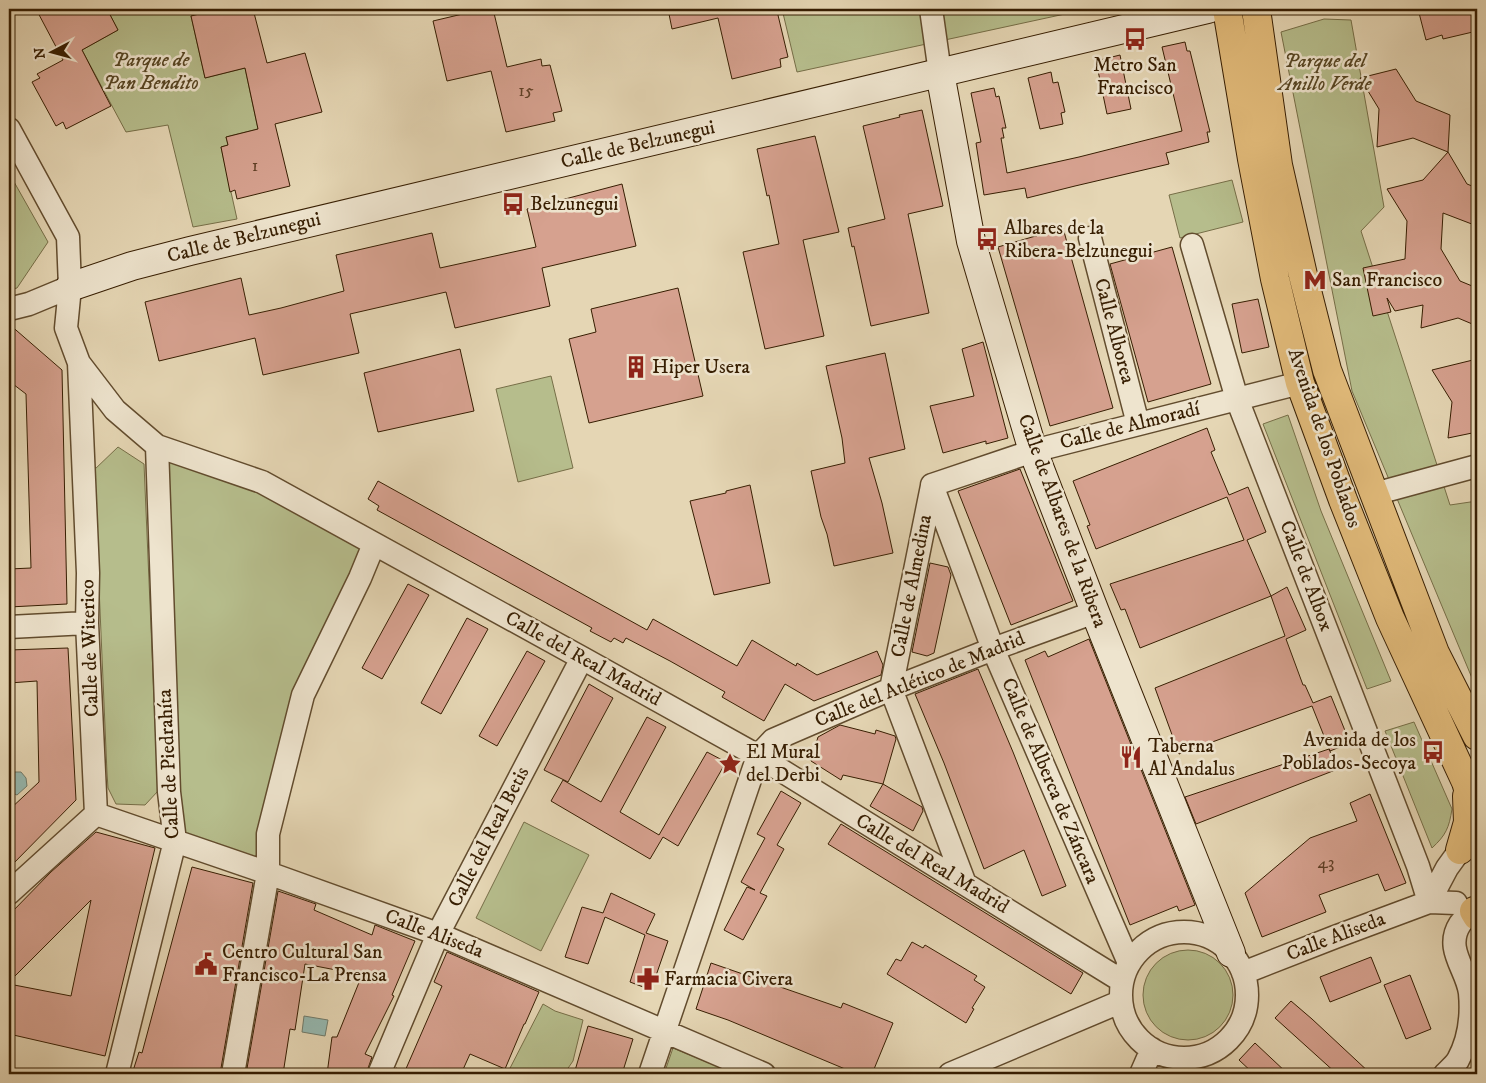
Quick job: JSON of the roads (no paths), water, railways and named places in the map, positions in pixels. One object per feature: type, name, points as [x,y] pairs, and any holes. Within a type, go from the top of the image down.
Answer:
[{"type":"main road","name":"Avenida de los Poblados","points":[[1227,9],[1252,159],[1275,280],[1300,383],[1343,500],[1390,618],[1466,782],[1477,818]]},
{"type":"main road","name":"Avenida de los Poblados","points":[[1256,9],[1278,165],[1302,275],[1327,370],[1435,653],[1477,736]]},
{"type":"main road","points":[[1461,851],[1468,822],[1466,782]]},
{"type":"street","points":[[930,9],[940,73]]},
{"type":"street","name":"Calle de Belzunegui","points":[[70,287],[132,266],[190,251],[1208,9]]},
{"type":"street","name":"Calle de Albares de la Ribera","points":[[940,73],[971,242],[1033,451],[1095,612],[1237,963]]},
{"type":"street","points":[[9,129],[68,236],[70,287],[29,304],[9,309]]},
{"type":"street","name":"Calle Alborea","points":[[1090,238],[1138,424]]},
{"type":"street","name":"Calle de Albox","points":[[1192,245],[1237,399],[1418,866],[1429,902]]},
{"type":"street","name":"Calle del Real Madrid","points":[[70,287],[66,328],[79,364],[115,410],[157,446],[262,482],[582,658],[758,756],[1124,982]]},
{"type":"street","name":"Calle de Witerico","points":[[79,364],[88,573],[87,623],[96,814]]},
{"type":"street","name":"Calle de Almoradí","points":[[932,485],[1033,451],[1300,383]]},
{"type":"street","name":"Calle de Piedrahíta","points":[[117,1074],[175,841],[169,792],[157,446]]},
{"type":"street","points":[[1374,494],[1477,466]]},
{"type":"street","name":"Calle de Alberca de Záncara","points":[[932,485],[1124,982]]},
{"type":"street","name":"Calle de Almedina","points":[[891,689],[932,485]]},
{"type":"street","points":[[233,1074],[268,873],[268,834],[303,695],[360,578],[374,544]]},
{"type":"street","name":"Calle del Atlético de Madrid","points":[[650,1074],[758,756],[773,740],[891,689],[1095,612]]},
{"type":"street","points":[[9,627],[87,623]]},
{"type":"street","name":"Calle del Real Betis","points":[[379,1074],[438,934],[582,658]]},
{"type":"street","points":[[891,689],[965,884]]},
{"type":"street","points":[[9,894],[96,814]]},
{"type":"street","name":"Calle Aliseda","points":[[96,814],[438,934],[764,1074]]},
{"type":"street","points":[[1429,902],[1461,851]]},
{"type":"street","points":[[1445,1074],[1458,1060],[1470,1029],[1470,992],[1456,955],[1454,942],[1456,930],[1471,910],[1447,890],[1461,851]]},
{"type":"street","name":"Calle Aliseda","points":[[1237,963],[1360,927],[1429,902],[1471,910]]},
{"type":"street","points":[[1178,932],[1198,933],[1216,941],[1237,963],[1246,990],[1245,1007],[1240,1024],[1220,1047],[1206,1054],[1188,1058],[1170,1056],[1152,1049],[1138,1038],[1128,1023],[1124,982],[1142,948],[1158,937],[1178,932]]},
{"type":"street","points":[[950,1074],[1124,982]]},
{"type":"street","points":[[1141,1074],[1152,1049]]},
{"type":"water","points":[[9,772],[21,772],[26,778],[27,786],[17,795],[9,794]]},
{"type":"water","points":[[304,1016],[328,1020],[325,1036],[302,1032]]},
{"type":"place","name":"Metro San Francisco","points":[[1135,39]]},
{"type":"place","name":"Belzunegui","points":[[513,204]]},
{"type":"place","name":"Albares de la Ribera-Belzunegui","points":[[987,239]]},
{"type":"place","name":"San Francisco","points":[[1315,280]]},
{"type":"place","name":"Hiper Usera","points":[[636,367]]},
{"type":"place","name":"Avenida de los Poblados-Secoya","points":[[1433,752]]},
{"type":"place","name":"Taberna Al Andalus","points":[[1131,757]]},
{"type":"place","name":"El Mural del Derbi","points":[[730,764]]},
{"type":"place","name":"Centro Cultural San Francisco-La Prensa","points":[[206,964]]},
{"type":"place","name":"Farmacia Civera","points":[[648,979]]},
{"type":"park label","name":"Parque de Pan Bendito","points":[[151,72]]},
{"type":"park label","name":"Parque del Anillo Verde","points":[[1325,72]]}]
